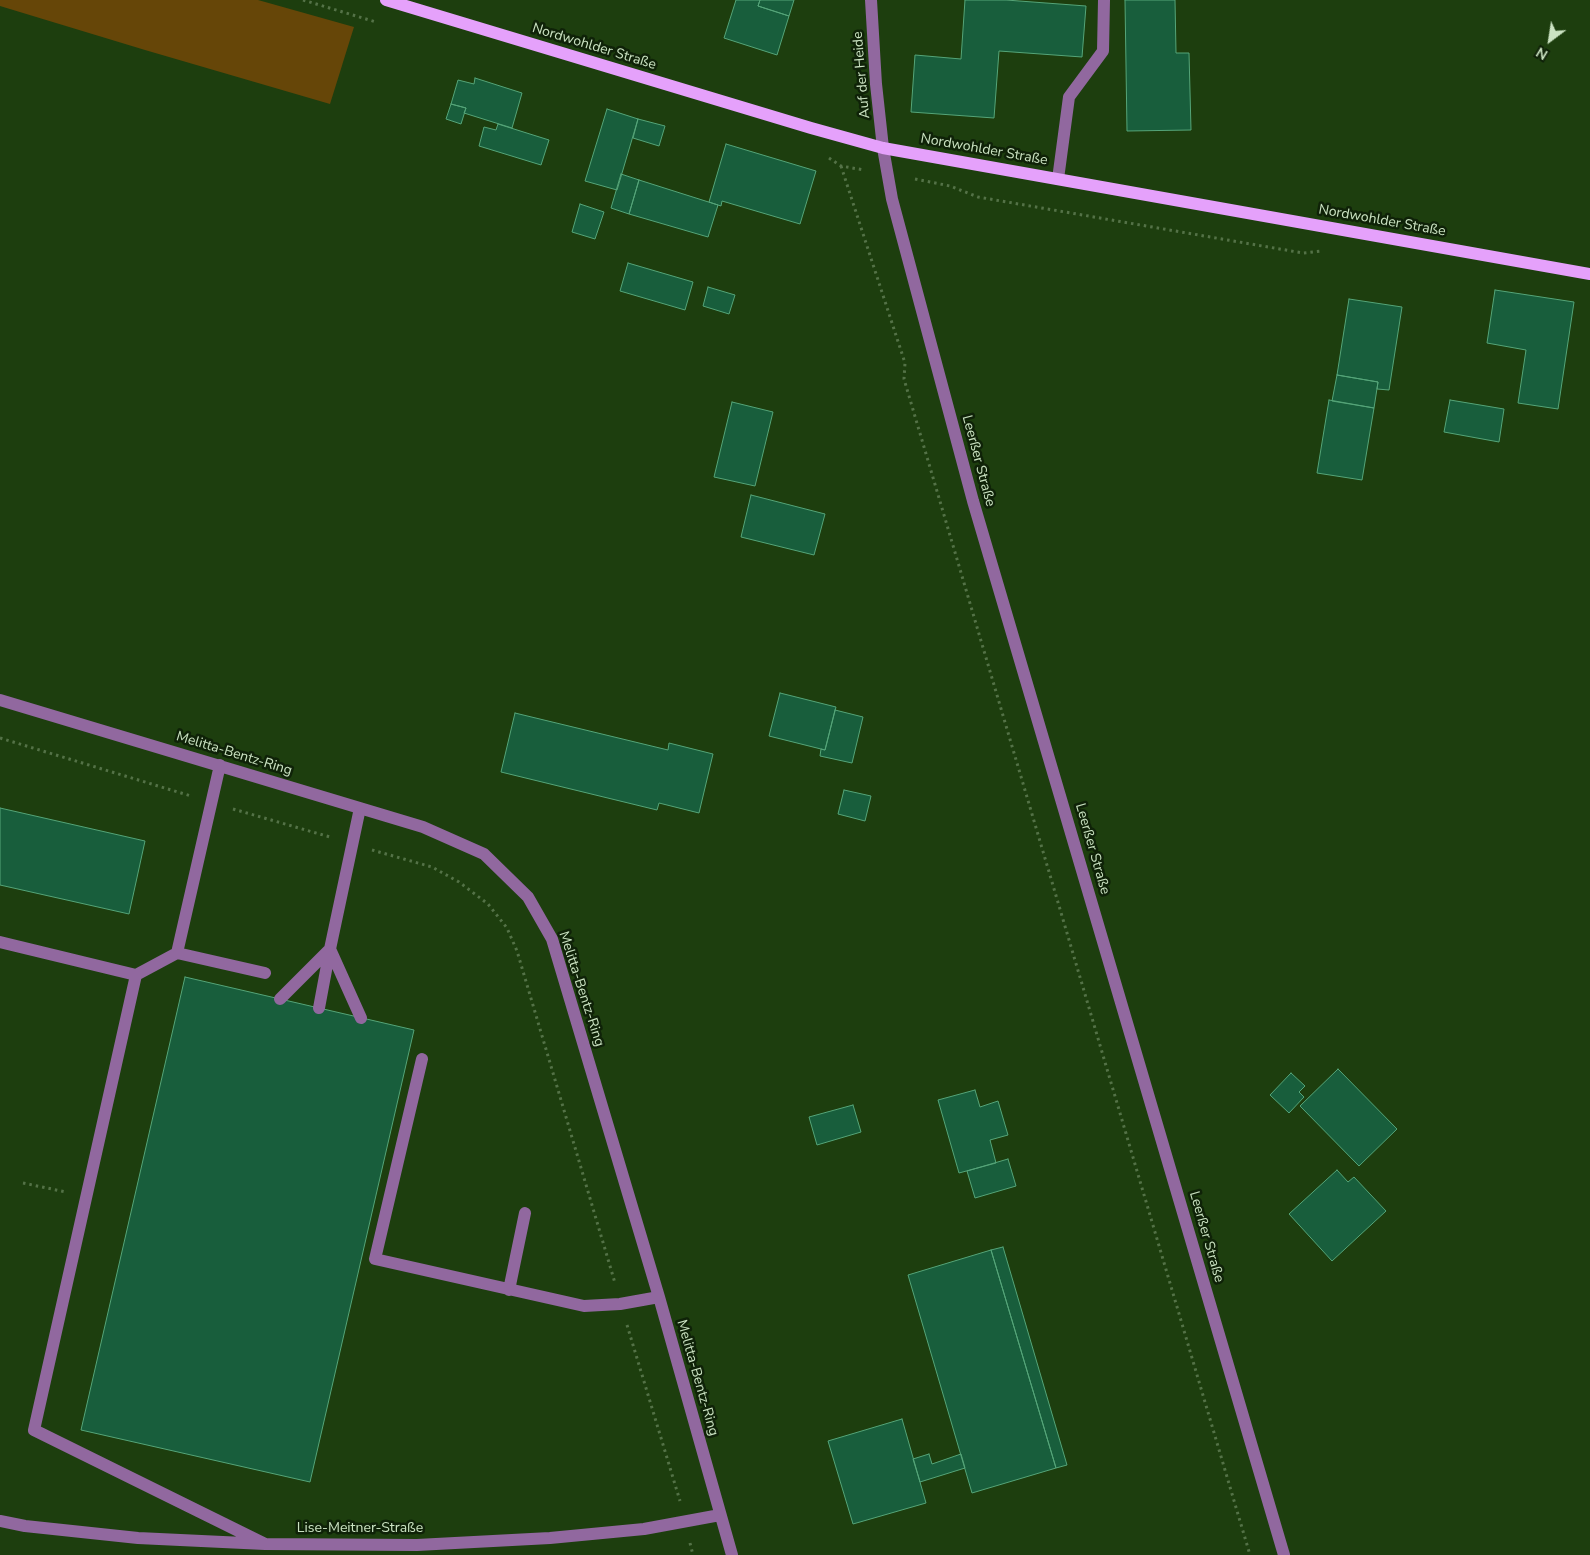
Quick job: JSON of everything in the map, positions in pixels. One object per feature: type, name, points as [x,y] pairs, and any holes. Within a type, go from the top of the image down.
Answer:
[{"type":"main road","name":"Nordwohlder Straße","points":[[386,0],[802,126],[883,148],[1590,274]]},
{"type":"street","name":"Auf der Heide","points":[[871,0],[876,84],[883,148]]},
{"type":"street","points":[[1058,179],[1069,97],[1103,51],[1104,0]]},
{"type":"street","name":"Leerßer Straße","points":[[883,148],[892,199],[973,501],[1284,1555]]},
{"type":"street","name":"Melitta-Bentz-Ring","points":[[0,700],[424,827],[484,854],[528,897],[552,939],[659,1297],[732,1555]]},
{"type":"street","points":[[177,953],[220,765]]},
{"type":"street","points":[[319,1008],[360,808]]},
{"type":"street","points":[[0,942],[136,975],[177,953],[266,973]]},
{"type":"street","points":[[280,999],[330,948]]},
{"type":"street","points":[[330,948],[361,1018]]},
{"type":"street","points":[[136,975],[34,1430],[265,1544]]},
{"type":"street","points":[[422,1059],[375,1259],[584,1306],[620,1304],[659,1297]]},
{"type":"street","points":[[509,1290],[525,1213]]},
{"type":"street","name":"Lise-Meitner-Straße","points":[[0,1521],[25,1526],[138,1538],[265,1544],[416,1545],[550,1538],[644,1529],[720,1515]]},
{"type":"path","points":[[841,166],[905,363],[904,379],[1250,1555]]},
{"type":"path","points":[[888,173],[950,186],[988,199],[1303,253],[1332,250]]},
{"type":"path","points":[[0,738],[432,867],[452,878],[488,904],[507,928],[518,951],[620,1304],[675,1482]]},
{"type":"path","points":[[23,1183],[86,1197]]},
{"type":"shaded area","points":[[0,0],[258,0],[354,27],[330,104],[0,6]]},
{"type":"building","points":[[736,0],[760,0],[758,6],[789,16],[777,55],[724,38]]},
{"type":"building","points":[[760,0],[794,0],[789,16],[758,6]]},
{"type":"building","points":[[965,0],[1006,0],[1086,6],[1082,57],[999,51],[994,118],[911,112],[915,55],[961,59]]},
{"type":"building","points":[[1125,0],[1175,0],[1176,53],[1189,53],[1191,130],[1127,131]]},
{"type":"building","points":[[475,78],[522,93],[512,128],[464,113],[466,108],[451,104],[458,80],[474,84]]},
{"type":"building","points":[[451,104],[466,108],[461,124],[446,119]]},
{"type":"building","points":[[607,109],[638,119],[617,190],[585,181]]},
{"type":"building","points":[[638,119],[665,126],[659,146],[633,138]]},
{"type":"building","points":[[498,124],[549,140],[541,165],[479,146],[484,127],[496,130]]},
{"type":"building","points":[[726,144],[816,171],[800,224],[722,201],[721,206],[709,202]]},
{"type":"building","points":[[621,174],[639,180],[629,214],[611,208]]},
{"type":"building","points":[[639,180],[718,205],[708,237],[629,214]]},
{"type":"building","points":[[580,204],[604,212],[595,239],[572,232]]},
{"type":"building","points":[[628,263],[693,282],[685,310],[620,291]]},
{"type":"building","points":[[708,287],[735,295],[729,314],[703,306]]},
{"type":"building","points":[[1495,290],[1574,302],[1558,409],[1518,403],[1526,350],[1487,343]]},
{"type":"building","points":[[1349,299],[1402,307],[1389,390],[1377,389],[1378,382],[1337,375]]},
{"type":"building","points":[[1337,375],[1378,382],[1374,408],[1332,401]]},
{"type":"building","points":[[1329,400],[1374,408],[1362,480],[1317,473]]},
{"type":"building","points":[[1450,400],[1504,409],[1499,442],[1444,432]]},
{"type":"building","points":[[732,402],[773,412],[755,486],[714,477]]},
{"type":"building","points":[[751,495],[825,514],[814,555],[741,537]]},
{"type":"building","points":[[780,693],[836,707],[825,750],[769,736]]},
{"type":"building","points":[[835,710],[863,717],[852,763],[820,756],[821,749],[825,750]]},
{"type":"building","points":[[515,713],[668,750],[669,743],[713,754],[699,813],[659,803],[657,810],[501,772]]},
{"type":"building","points":[[844,790],[871,796],[865,821],[838,814]]},
{"type":"building","points":[[0,808],[145,841],[129,914],[0,885]]},
{"type":"building","points":[[185,977],[414,1030],[310,1482],[81,1430]]},
{"type":"building","points":[[1338,1069],[1397,1129],[1359,1166],[1300,1106]]},
{"type":"building","points":[[1291,1073],[1305,1086],[1299,1092],[1304,1097],[1289,1113],[1270,1095]]},
{"type":"building","points":[[975,1090],[980,1107],[998,1101],[1008,1135],[990,1140],[996,1163],[959,1173],[938,1100]]},
{"type":"building","points":[[853,1105],[861,1132],[817,1145],[809,1117]]},
{"type":"building","points":[[1008,1159],[1016,1186],[975,1198],[967,1171]]},
{"type":"building","points":[[1337,1170],[1348,1182],[1354,1177],[1386,1211],[1332,1261],[1289,1214]]},
{"type":"building","points":[[1003,1247],[1067,1465],[1056,1468],[991,1250]]},
{"type":"building","points":[[991,1250],[1056,1468],[972,1493],[908,1275]]},
{"type":"building","points":[[902,1419],[926,1503],[853,1524],[828,1441]]},
{"type":"building","points":[[929,1454],[932,1464],[961,1454],[965,1468],[920,1482],[913,1459]]}]
